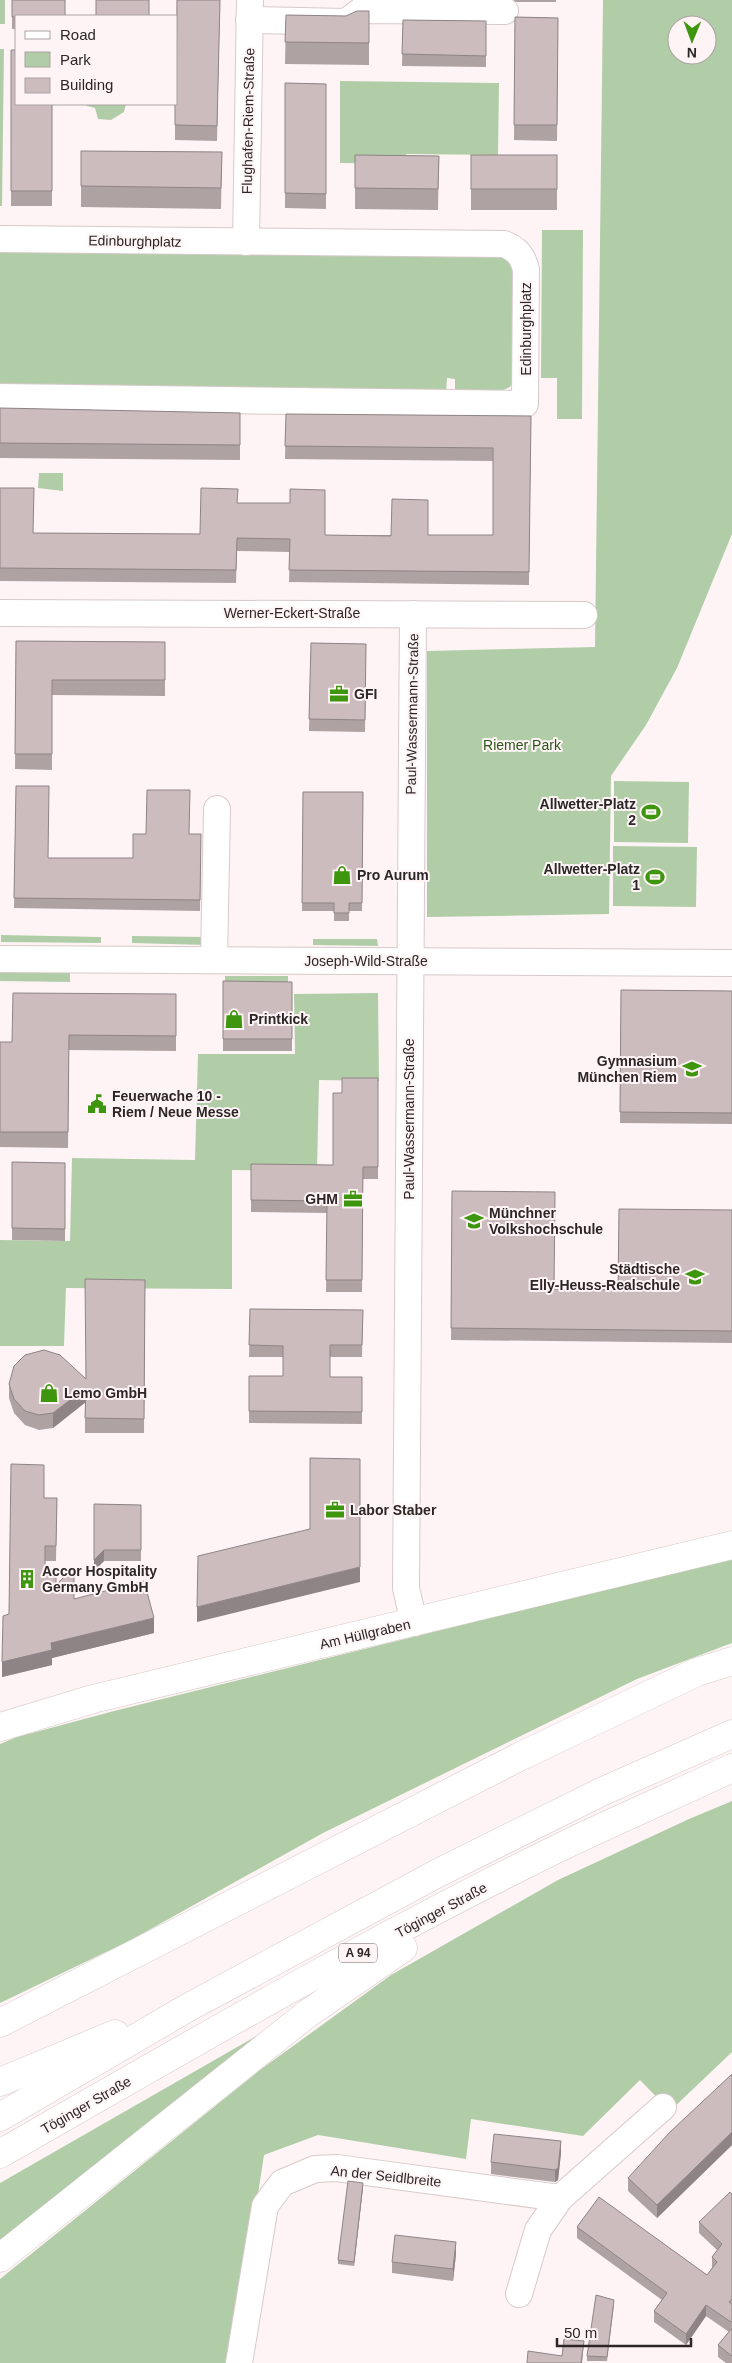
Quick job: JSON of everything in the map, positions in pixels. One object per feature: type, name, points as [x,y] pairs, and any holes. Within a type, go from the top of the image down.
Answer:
[{"type":"main road","name":"Am Hüllgraben","points":[[0,1727],[93,1699],[732,1545]]},
{"type":"main road","points":[[0,2023],[519,1758],[697,1672],[732,1661]]},
{"type":"main road","name":"A 94","points":[[0,2117],[189,2007],[438,1873],[601,1792],[732,1734]]},
{"type":"main road","name":"Töginger Straße","points":[[0,2154],[256,2008],[574,1841],[732,1768]]},
{"type":"main road","points":[[0,2258],[306,2014],[393,1954],[552,1869],[574,1841]]},
{"type":"main road","points":[[0,2082],[96,2042],[189,2007]]},
{"type":"street","points":[[249,10],[346,22],[362,10],[505,11]]},
{"type":"street","name":"Flughafen-Riem-Straße","points":[[246,242],[249,10]]},
{"type":"street","name":"Edinburghplatz","points":[[0,239],[492,243],[504,244],[516,249],[524,260],[526,270],[525,404],[0,397]]},
{"type":"street","name":"Werner-Eckert-Straße","points":[[0,613],[584,615]]},
{"type":"street","name":"Paul-Wassermann-Straße","points":[[413,614],[406,1588],[414,1623]]},
{"type":"street","points":[[214,960],[217,809]]},
{"type":"street","name":"Joseph-Wild-Straße","points":[[0,959],[732,963]]},
{"type":"street","points":[[519,2294],[538,2230],[560,2198],[663,2107]]},
{"type":"street","name":"An der Seidlbreite","points":[[239,2363],[254,2262],[265,2206],[282,2184],[315,2169],[337,2168],[560,2198]]},
{"type":"green space","points":[[0,0],[5,0],[5,24],[0,24]]},
{"type":"green space","name":"Riemer Park","points":[[603,0],[732,0],[732,534],[677,668],[646,725],[611,776],[609,914],[427,917],[427,651],[595,647]]},
{"type":"green space","points":[[0,49],[4,49],[2,206],[0,206]]},
{"type":"green space","points":[[340,81],[499,83],[498,155],[406,154],[406,164],[340,163]]},
{"type":"green space","points":[[126,105],[124,112],[111,120],[98,119],[95,108],[87,106]]},
{"type":"green space","points":[[542,230],[583,230],[582,419],[557,419],[557,378],[541,378]]},
{"type":"green space","points":[[0,250],[511,257],[519,274],[518,373],[510,387],[496,393],[455,392],[455,379],[447,378],[446,392],[0,389]]},
{"type":"green space","points":[[39,473],[63,473],[63,491],[38,488]]},
{"type":"green space","name":"Allwetter-Platz 2","points":[[614,781],[689,782],[688,843],[614,842]]},
{"type":"green space","name":"Allwetter-Platz 1","points":[[613,846],[697,847],[696,907],[613,906]]},
{"type":"green space","points":[[1,935],[101,937],[101,943],[1,942]]},
{"type":"green space","points":[[132,936],[206,937],[206,945],[132,943]]},
{"type":"green space","points":[[313,939],[377,939],[378,946],[313,945]]},
{"type":"green space","points":[[0,968],[70,969],[70,982],[0,981]]},
{"type":"green space","points":[[225,976],[288,976],[288,983],[225,983]]},
{"type":"green space","points":[[378,993],[379,1081],[319,1080],[317,1171],[232,1170],[232,1289],[66,1288],[64,1346],[0,1346],[0,1240],[70,1241],[72,1158],[195,1160],[198,1054],[295,1054],[294,994]]},
{"type":"green space","points":[[732,1558],[732,1643],[637,1679],[323,1833],[131,1940],[0,2003],[0,1744],[17,1737],[114,1711]]},
{"type":"green space","points":[[732,1801],[732,2052],[670,2111],[640,2080],[583,2136],[471,2119],[466,2159],[318,2135],[264,2155],[232,2363],[0,2363],[0,2279],[260,2070],[391,1975],[558,1880]]},
{"type":"green space","points":[[267,2030],[0,2246],[0,2183]]},
{"type":"building","points":[[12,0],[65,0],[65,15],[15,15],[15,17],[12,17]]},
{"type":"building","points":[[96,0],[149,0],[149,15],[96,15]]},
{"type":"building","points":[[177,0],[220,0],[217,126],[175,125],[175,105],[178,105]]},
{"type":"building","points":[[357,11],[369,11],[369,43],[285,42],[286,15],[346,16]]},
{"type":"building","points":[[515,17],[558,18],[557,125],[514,125]]},
{"type":"building","points":[[403,20],[486,21],[486,56],[402,54]]},
{"type":"building","points":[[11,50],[15,50],[15,105],[52,105],[52,191],[11,191]]},
{"type":"building","points":[[285,83],[326,84],[326,194],[285,193]]},
{"type":"building","points":[[81,151],[222,152],[221,188],[81,186]]},
{"type":"building","points":[[355,155],[439,156],[438,189],[355,188]]},
{"type":"building","points":[[471,155],[557,155],[557,189],[471,189]]},
{"type":"building","points":[[0,408],[240,413],[240,445],[0,443]]},
{"type":"building","points":[[286,414],[531,416],[529,572],[289,570],[290,539],[237,538],[236,570],[0,568],[0,488],[34,488],[33,533],[200,534],[201,488],[238,489],[237,503],[290,503],[290,489],[325,490],[325,535],[391,536],[392,499],[428,500],[428,535],[493,535],[493,448],[285,446]]},
{"type":"building","points":[[16,641],[165,642],[165,680],[52,680],[52,754],[15,754]]},
{"type":"building","points":[[311,643],[366,644],[365,720],[309,719]]},
{"type":"building","points":[[16,786],[49,786],[48,858],[133,858],[133,834],[146,834],[147,790],[190,790],[189,834],[201,834],[200,900],[14,898]]},
{"type":"building","points":[[303,792],[363,792],[362,903],[349,903],[349,913],[334,913],[334,903],[302,903]]},
{"type":"building","points":[[223,981],[292,982],[292,1039],[223,1039]]},
{"type":"building","points":[[621,990],[732,991],[732,1113],[620,1112]]},
{"type":"building","points":[[13,993],[176,994],[176,1036],[69,1035],[68,1132],[0,1132],[0,1042],[12,1042]]},
{"type":"building","points":[[342,1078],[378,1078],[378,1167],[363,1167],[362,1280],[326,1280],[327,1201],[251,1200],[251,1164],[333,1165],[333,1093],[342,1093]]},
{"type":"building","points":[[12,1162],[65,1163],[65,1229],[12,1228]]},
{"type":"building","points":[[452,1191],[555,1192],[554,1289],[618,1290],[619,1209],[732,1210],[732,1331],[451,1328]]},
{"type":"building","points":[[85,1279],[145,1280],[144,1419],[85,1418],[86,1388],[53,1413],[39,1415],[25,1411],[14,1399],[9,1384],[14,1366],[25,1355],[44,1350],[60,1355],[86,1379]]},
{"type":"building","points":[[250,1309],[363,1310],[362,1345],[330,1345],[330,1377],[362,1377],[362,1412],[249,1411],[249,1376],[283,1376],[283,1346],[249,1345]]},
{"type":"building","points":[[310,1458],[360,1459],[360,1567],[197,1607],[198,1556],[310,1529]]},
{"type":"building","name":"Accor Hospitality Germany GmbH","points":[[11,1464],[44,1465],[44,1498],[57,1498],[56,1546],[45,1546],[45,1573],[56,1573],[56,1585],[74,1567],[74,1599],[144,1581],[154,1618],[51,1643],[52,1650],[2,1662],[3,1616],[9,1614]]},
{"type":"building","points":[[94,1504],[141,1505],[141,1550],[104,1550],[94,1560]]},
{"type":"building","points":[[732,2074],[732,2132],[657,2205],[628,2178],[670,2132]]},
{"type":"building","points":[[494,2134],[561,2141],[558,2168],[555,2170],[491,2162]]},
{"type":"building","points":[[348,2181],[363,2183],[354,2262],[338,2260]]},
{"type":"building","points":[[730,2192],[732,2194],[732,2299],[729,2302],[732,2304],[732,2321],[706,2305],[686,2334],[654,2311],[667,2293],[577,2227],[599,2197],[707,2275],[717,2262],[712,2257],[722,2244],[699,2222]]},
{"type":"building","points":[[395,2235],[456,2242],[453,2269],[392,2262]]},
{"type":"building","points":[[596,2295],[614,2300],[607,2357],[587,2356]]},
{"type":"building","points":[[732,2328],[732,2356],[718,2345]]},
{"type":"building","points":[[564,2339],[584,2341],[581,2363],[527,2363],[528,2351],[562,2356]]},
{"type":"place","name":"GFI","points":[[339,694]]},
{"type":"place","name":"Allwetter-Platz 2","points":[[651,812]]},
{"type":"place","name":"Pro Aurum","points":[[342,875]]},
{"type":"place","name":"Allwetter-Platz 1","points":[[655,877]]},
{"type":"place","name":"Printkick","points":[[234,1019]]},
{"type":"place","name":"Gymnasium München Riem","points":[[692,1069]]},
{"type":"place","name":"Feuerwache 10 - Riem / Neue Messe","points":[[97,1104]]},
{"type":"place","name":"GHM","points":[[353,1199]]},
{"type":"place","name":"Münchner Volkshochschule","points":[[474,1221]]},
{"type":"place","name":"Städtische Elly-Heuss-Realschule","points":[[695,1277]]},
{"type":"place","name":"Lemo GmbH","points":[[49,1393]]},
{"type":"place","name":"Labor Staber","points":[[335,1510]]},
{"type":"place","name":"Accor Hospitality Germany GmbH","points":[[27,1579]]}]
